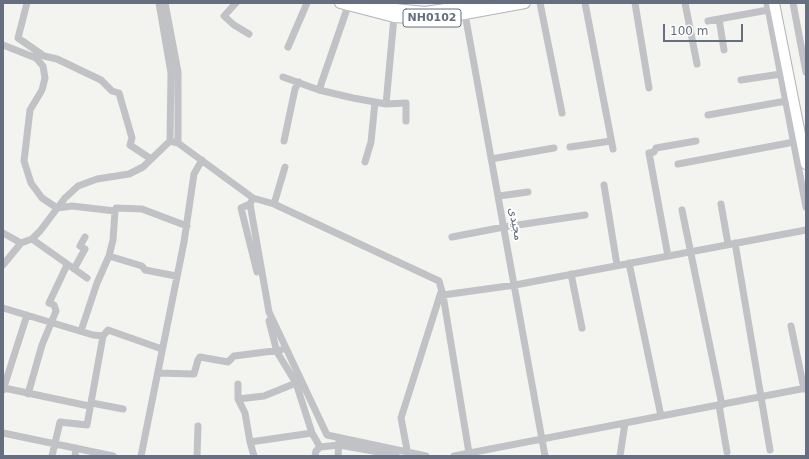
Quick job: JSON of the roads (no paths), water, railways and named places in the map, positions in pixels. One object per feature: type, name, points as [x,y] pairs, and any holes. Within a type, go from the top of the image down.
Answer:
[{"type":"highway","name":"NH0102","points":[[363,3],[376,7],[411,12],[525,3]]},
{"type":"highway","name":"NH0102","points":[[344,5],[394,17],[432,18],[485,3]]},
{"type":"highway","points":[[781,3],[806,128]]},
{"type":"highway","points":[[770,5],[806,164]]},
{"type":"street","points":[[15,49],[27,3]]},
{"type":"street","points":[[3,265],[21,243],[32,239],[40,231],[64,198],[78,186],[98,179],[129,174],[143,167],[170,141],[171,73],[158,3]]},
{"type":"street","points":[[165,3],[178,72],[178,143]]},
{"type":"street","points":[[236,3],[224,16],[234,25],[249,34]]},
{"type":"street","points":[[288,47],[307,3]]},
{"type":"street","points":[[540,3],[562,113]]},
{"type":"street","points":[[585,3],[613,149]]},
{"type":"street","points":[[635,3],[649,88]]},
{"type":"street","points":[[685,3],[696,64]]},
{"type":"street","points":[[793,3],[803,36],[806,72]]},
{"type":"street","points":[[319,90],[344,5]]},
{"type":"street","points":[[708,21],[770,5],[781,74],[806,206]]},
{"type":"street","name":"مجیدی","points":[[464,8],[545,456]]},
{"type":"street","points":[[386,104],[394,17]]},
{"type":"street","points":[[719,19],[724,50]]},
{"type":"street","points":[[18,38],[44,56],[57,59],[101,80],[112,91],[119,93],[132,138],[130,145],[152,159]]},
{"type":"street","points":[[3,45],[36,58],[43,66],[45,78],[42,90],[30,110],[24,161],[31,183],[42,198],[57,208],[72,206],[115,211],[116,208],[142,209],[186,226]]},
{"type":"street","points":[[742,80],[781,74]]},
{"type":"street","points":[[283,77],[319,90],[386,104],[406,104],[406,121]]},
{"type":"street","points":[[284,141],[299,82]]},
{"type":"street","points":[[708,115],[786,101]]},
{"type":"street","points":[[365,162],[371,142],[375,102]]},
{"type":"street","points":[[170,141],[178,143],[202,160],[252,201],[274,204],[439,281],[469,453]]},
{"type":"street","points":[[570,147],[611,141]]},
{"type":"street","points":[[668,256],[649,153],[654,152],[656,148],[696,141]]},
{"type":"street","points":[[678,164],[794,142]]},
{"type":"street","points":[[492,159],[554,148]]},
{"type":"street","points":[[141,456],[186,226],[194,174],[202,160]]},
{"type":"street","points":[[274,204],[285,167]]},
{"type":"street","points":[[604,185],[617,265]]},
{"type":"street","points":[[499,196],[528,192]]},
{"type":"street","points":[[252,201],[269,312],[285,349],[327,435],[356,449],[426,456]]},
{"type":"street","points":[[252,201],[241,208],[277,352],[296,383],[312,433],[320,447]]},
{"type":"street","points":[[721,204],[732,244],[762,397],[770,450]]},
{"type":"street","points":[[682,210],[720,405],[727,452]]},
{"type":"street","points":[[81,331],[97,283],[109,256],[113,240],[115,211]]},
{"type":"street","points":[[452,237],[504,227],[585,215]]},
{"type":"street","points":[[442,294],[515,285],[806,230]]},
{"type":"street","points":[[3,233],[21,243]]},
{"type":"street","points":[[28,394],[42,345],[56,311],[54,305],[49,303],[70,267],[85,249],[80,246],[85,237]]},
{"type":"street","points":[[32,239],[86,278]]},
{"type":"street","points":[[109,256],[142,266],[145,270],[176,276]]},
{"type":"street","points":[[629,263],[661,416]]},
{"type":"street","points":[[571,274],[582,328]]},
{"type":"street","points":[[408,455],[401,418],[442,294]]},
{"type":"street","points":[[3,308],[103,336]]},
{"type":"street","points":[[27,315],[3,389],[90,406],[92,403],[122,409]]},
{"type":"street","points":[[454,456],[805,389],[791,326]]},
{"type":"street","points":[[52,456],[60,422],[86,425],[92,403],[103,336],[108,330],[162,349]]},
{"type":"street","points":[[158,373],[194,374],[200,357],[228,362],[234,356],[277,352],[285,349]]},
{"type":"street","points":[[238,399],[264,396],[296,383]]},
{"type":"street","points":[[238,384],[238,399],[245,414],[254,456]]},
{"type":"street","points":[[620,456],[626,423]]},
{"type":"street","points":[[197,456],[198,426]]},
{"type":"street","points":[[3,433],[113,456]]},
{"type":"street","points":[[250,442],[312,433]]},
{"type":"street","points":[[315,456],[316,451],[320,447],[339,442]]},
{"type":"street","points":[[338,456],[339,442]]},
{"type":"street","points":[[75,456],[76,448]]}]
